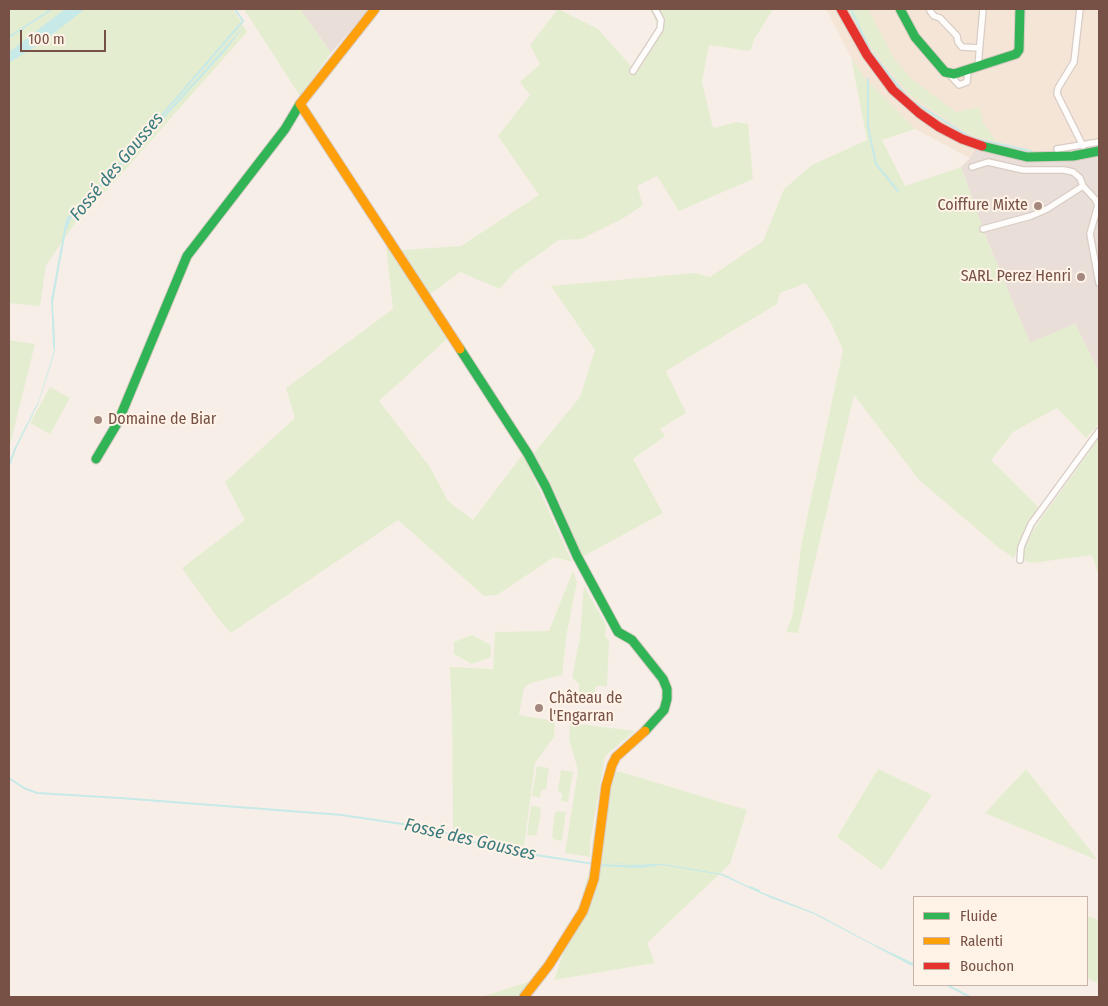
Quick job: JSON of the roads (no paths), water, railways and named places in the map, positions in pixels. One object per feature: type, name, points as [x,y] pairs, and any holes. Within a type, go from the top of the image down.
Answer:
[{"type":"street","points":[[96,459],[118,422],[187,256],[285,129],[300,104],[375,9]]},
{"type":"street","points":[[633,71],[660,29],[661,20],[655,9]]},
{"type":"street","points":[[841,9],[867,55],[893,90],[919,113],[962,140],[1027,157],[1073,156],[1099,151]]},
{"type":"street","points":[[900,9],[915,38],[942,69],[950,74],[1016,54],[1019,50],[1020,9]]},
{"type":"street","points":[[930,9],[934,16],[940,18],[957,36],[958,42],[962,47],[979,48]]},
{"type":"street","points":[[978,66],[983,9]]},
{"type":"street","points":[[1080,9],[1074,62],[1058,88],[1057,94],[1083,146]]},
{"type":"street","points":[[300,104],[528,454],[546,487],[577,556],[618,632],[632,640],[663,679],[667,689],[664,710],[657,719],[616,757],[612,765],[606,786],[594,879],[583,911],[549,965],[524,997]]},
{"type":"street","points":[[1057,149],[1099,142]]},
{"type":"street","points":[[972,167],[988,162],[1023,170],[1068,171],[1077,174],[1083,186],[1099,205],[1090,234],[1099,283]]},
{"type":"street","points":[[983,229],[1036,213],[1083,186]]},
{"type":"street","points":[[1020,560],[1021,547],[1031,524],[1099,431]]},
{"type":"water","points":[[65,9],[85,9],[44,41],[9,63],[9,52]]},
{"type":"water","points":[[245,25],[226,50],[105,183],[84,201],[68,220],[53,302],[55,351],[39,402],[15,451],[13,451],[39,400],[54,351],[51,300],[66,219],[81,202],[106,180]]},
{"type":"water","points":[[599,860],[631,865],[663,864],[723,874],[756,890],[815,913],[913,963],[913,966],[814,914],[771,898],[721,875],[662,865],[633,866]]},
{"type":"waterway","points":[[9,37],[52,9]]},
{"type":"waterway","name":"Fossé des Gousses","points":[[105,181],[243,21],[235,9]]},
{"type":"waterway","points":[[851,9],[871,52],[909,99],[972,138],[1031,151]]},
{"type":"waterway","points":[[868,79],[868,127],[876,164],[898,191]]},
{"type":"waterway","name":"Fossé des Gousses","points":[[66,229],[70,218],[95,192]]},
{"type":"waterway","name":"Fossé des Gousses","points":[[53,317],[54,347]]},
{"type":"waterway","name":"Fossé des Gousses","points":[[9,466],[15,449]]},
{"type":"waterway","name":"Fossé des Gousses","points":[[9,778],[24,788],[37,793],[342,815],[429,828],[497,849],[594,864]]},
{"type":"waterway","name":"Fossé des Gousses","points":[[599,865],[637,867],[656,865]]},
{"type":"waterway","name":"Fossé des Gousses","points":[[750,887],[759,891]]},
{"type":"waterway","name":"Fossé des Gousses","points":[[949,986],[970,997]]},
{"type":"place","name":"Coiffure Mixte","points":[[1038,206]]},
{"type":"place","name":"SARL Perez Henri","points":[[1081,277]]},
{"type":"place","name":"Domaine de Biar","points":[[98,420]]},
{"type":"place","name":"Château de l'Engarran","points":[[539,708]]}]
